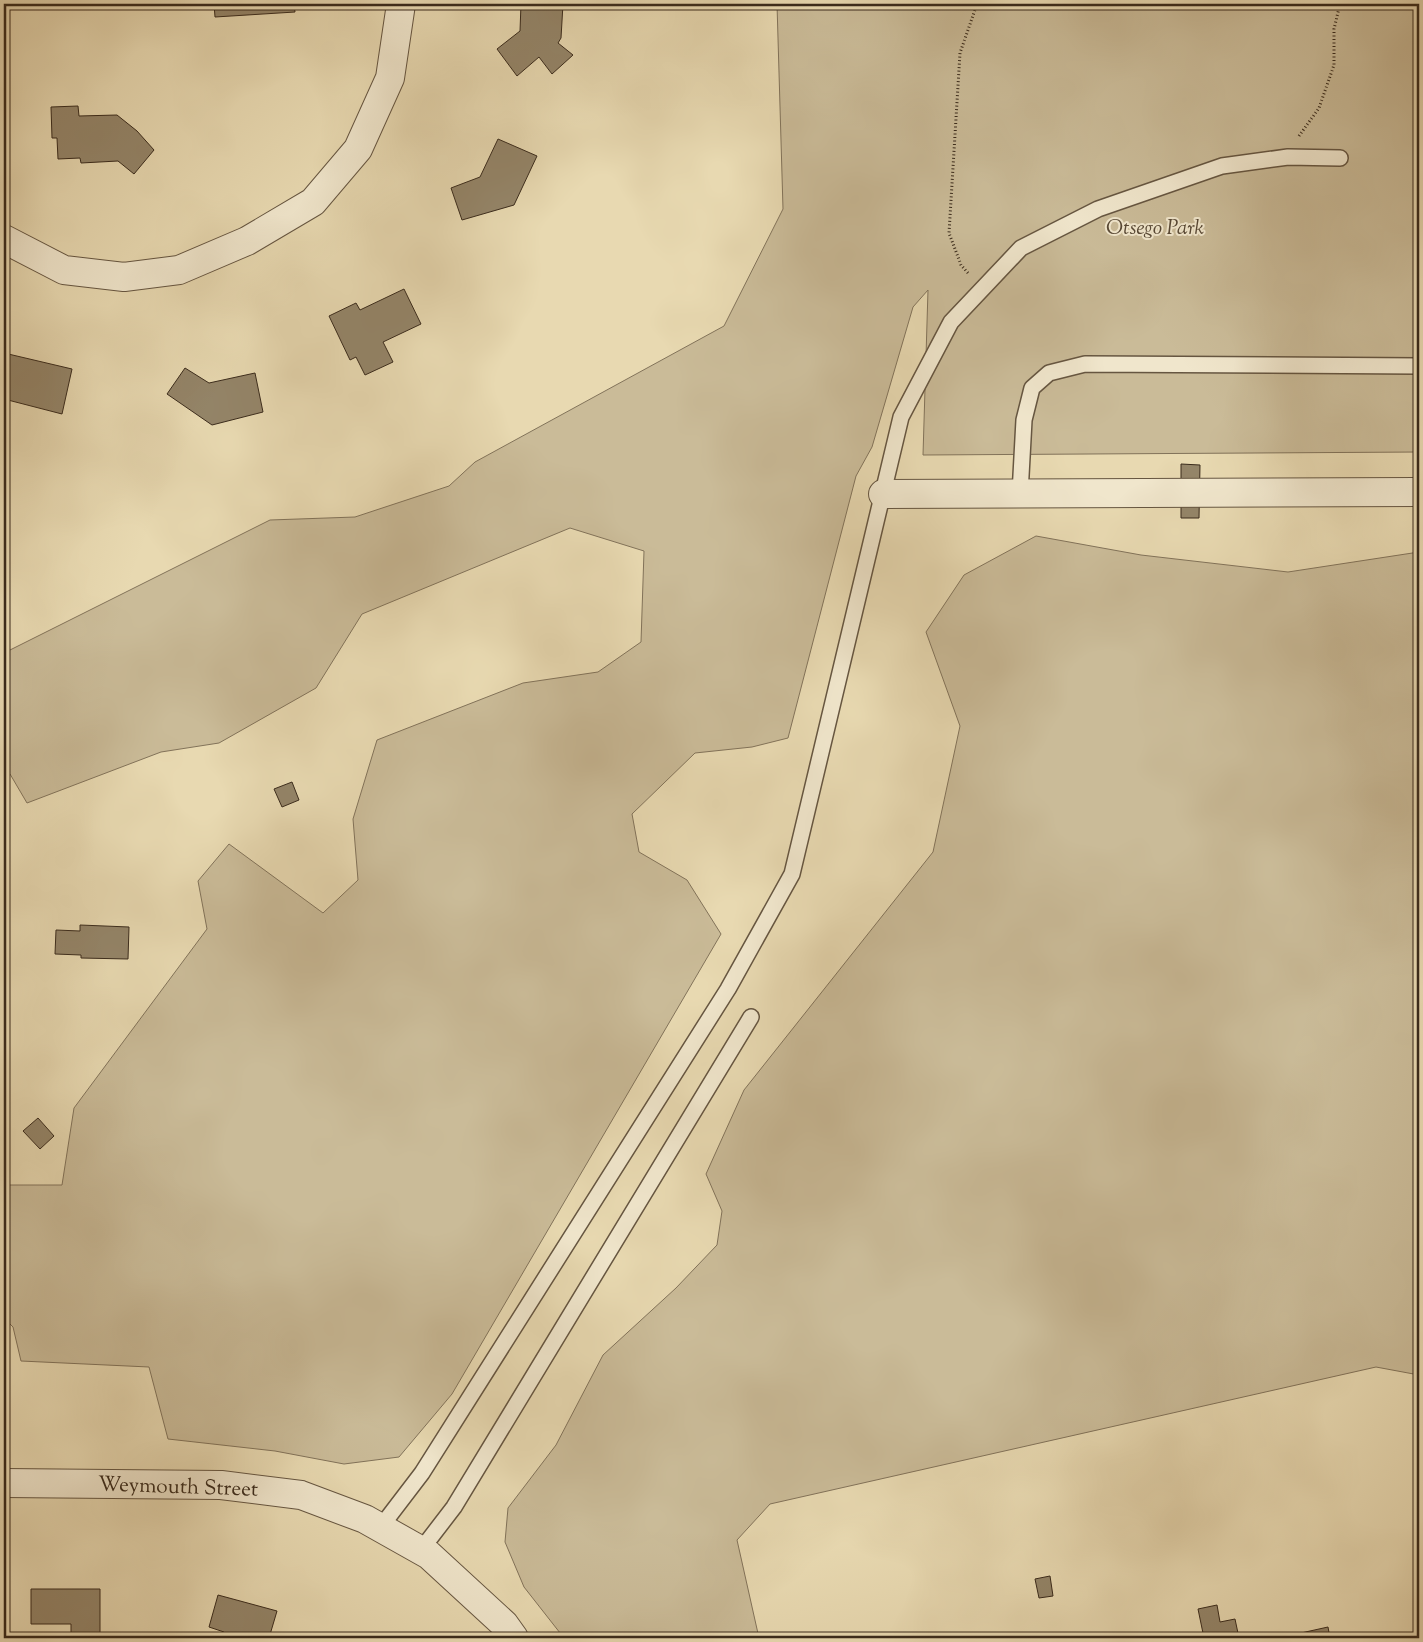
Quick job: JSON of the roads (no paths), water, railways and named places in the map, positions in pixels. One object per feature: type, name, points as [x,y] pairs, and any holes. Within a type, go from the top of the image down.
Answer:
[{"type":"street","points":[[4,239],[64,270],[124,277],[179,270],[247,241],[313,202],[358,149],[390,78],[401,4]]},
{"type":"street","points":[[883,494],[1419,492]]},
{"type":"street","name":"Weymouth Street","points":[[4,1483],[221,1485],[301,1495],[365,1519],[429,1555],[504,1624],[514,1638]]},
{"type":"lane","points":[[380,1528],[422,1473],[723,997],[792,874],[901,417],[951,322],[1021,248],[1098,209],[1222,166],[1288,157],[1340,158]]},
{"type":"lane","points":[[1020,494],[1024,420],[1032,388],[1049,373],[1086,364],[1419,366]]},
{"type":"lane","points":[[421,1550],[454,1507],[750,1017]]},
{"type":"park label","name":"Otsego Park","points":[[1155,229]]}]
